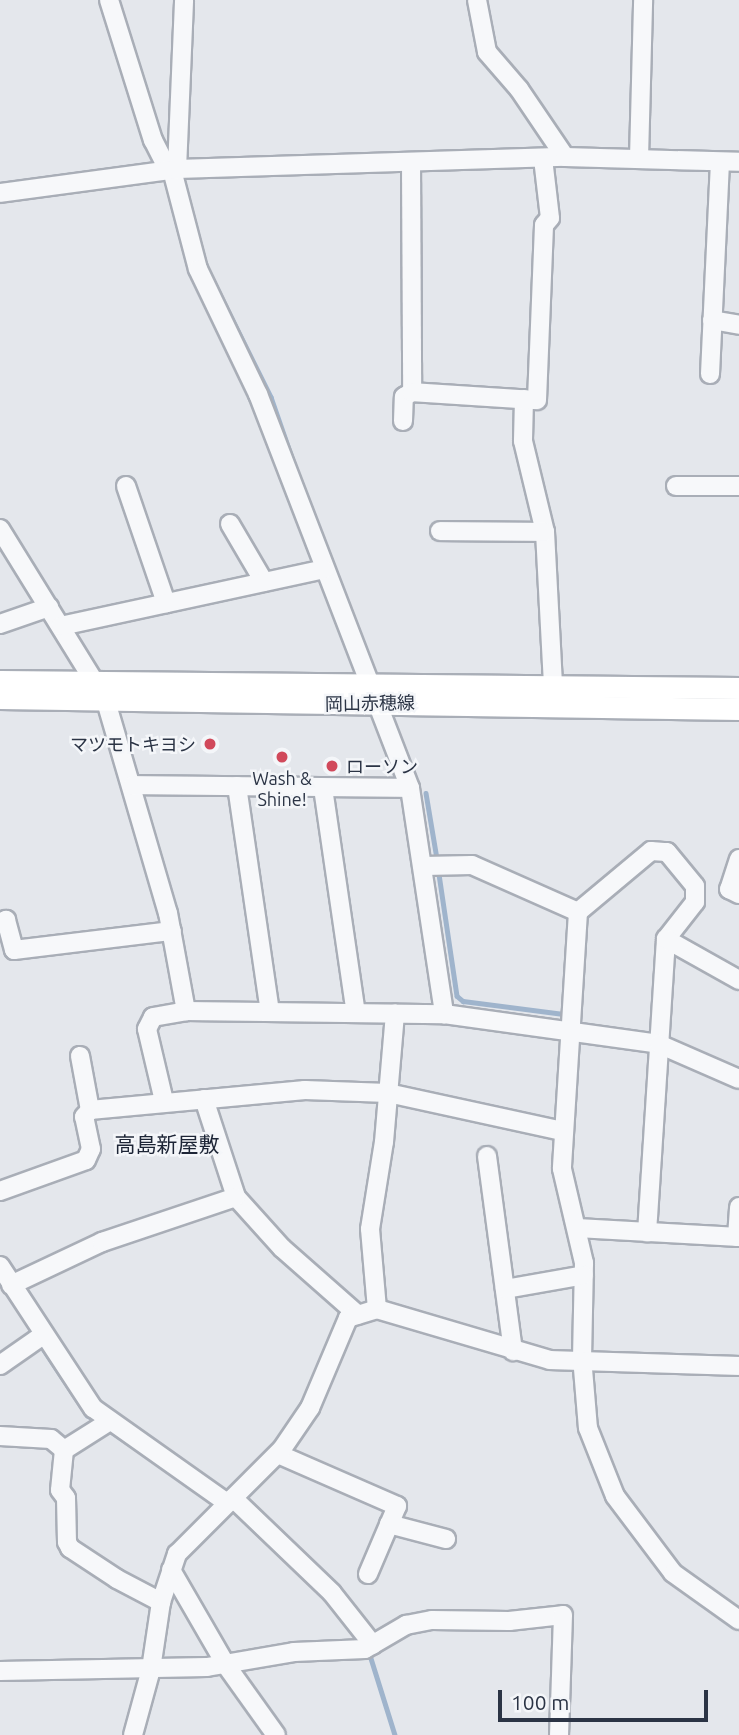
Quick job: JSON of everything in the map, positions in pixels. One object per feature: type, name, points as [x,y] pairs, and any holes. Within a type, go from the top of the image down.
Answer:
[{"type":"main road","name":"岡山赤穂線","points":[[0,681],[100,690],[374,694],[739,709]]},
{"type":"main road","name":"岡山赤穂線","points":[[374,694],[553,687],[739,688]]},
{"type":"main road","name":"岡山赤穂線","points":[[0,698],[100,690]]},
{"type":"street","points":[[108,0],[153,140],[172,170],[198,269],[258,394],[410,788],[424,866],[444,1014]]},
{"type":"street","points":[[172,170],[184,0]]},
{"type":"street","points":[[477,0],[487,52],[519,89],[565,157]]},
{"type":"street","points":[[639,158],[643,0]]},
{"type":"street","points":[[0,193],[172,170],[565,157],[739,162]]},
{"type":"street","points":[[403,421],[404,397],[412,393],[537,400],[540,391],[544,225],[550,218],[543,158]]},
{"type":"street","points":[[710,374],[720,162]]},
{"type":"street","points":[[411,164],[412,393]]},
{"type":"street","points":[[712,320],[739,325]]},
{"type":"street","points":[[524,399],[523,441],[545,532],[553,687]]},
{"type":"street","points":[[126,485],[166,603]]},
{"type":"street","points":[[676,486],[739,486]]},
{"type":"street","points":[[230,524],[264,582]]},
{"type":"street","points":[[0,529],[6,553],[49,607],[100,690],[133,785],[172,931],[186,1011]]},
{"type":"street","points":[[439,531],[545,532]]},
{"type":"street","points":[[61,626],[324,569]]},
{"type":"street","points":[[0,624],[49,607]]},
{"type":"street","points":[[133,785],[410,788]]},
{"type":"street","points":[[237,786],[270,1012]]},
{"type":"street","points":[[323,788],[356,1013]]},
{"type":"street","points":[[647,1232],[666,939],[695,902],[695,886],[667,852],[651,851],[578,912],[562,1169],[577,1228],[584,1275],[587,1429],[615,1496],[673,1573],[739,1620]]},
{"type":"street","points":[[739,859],[729,889],[739,894]]},
{"type":"street","points":[[424,866],[471,865],[578,912]]},
{"type":"street","points":[[0,923],[6,920],[14,950],[172,931]]},
{"type":"street","points":[[666,939],[739,980]]},
{"type":"street","points":[[164,1101],[147,1029],[153,1017],[186,1011],[444,1014],[659,1044],[739,1079]]},
{"type":"street","points":[[377,1309],[370,1229],[388,1093],[395,1013]]},
{"type":"street","points":[[80,1056],[90,1110]]},
{"type":"street","points":[[0,1191],[86,1160],[91,1149],[83,1117],[90,1110],[164,1101],[305,1090],[388,1093],[563,1131]]},
{"type":"street","points":[[204,1099],[236,1197],[282,1248],[358,1315]]},
{"type":"street","points":[[487,1156],[513,1350]]},
{"type":"street","points":[[11,1285],[102,1242],[236,1197]]},
{"type":"street","points":[[577,1228],[738,1237],[739,1207]]},
{"type":"street","points":[[0,1266],[39,1338],[105,1424],[226,1504],[332,1593],[369,1647]]},
{"type":"street","points":[[505,1289],[584,1275]]},
{"type":"street","points":[[133,1735],[151,1669],[161,1602],[171,1570],[184,1542],[278,1454],[310,1408],[348,1318],[377,1309],[513,1350],[584,1364],[739,1366]]},
{"type":"street","points":[[0,1365],[39,1338]]},
{"type":"street","points":[[64,1450],[105,1424]]},
{"type":"street","points":[[0,1436],[51,1439],[64,1450]]},
{"type":"street","points":[[64,1450],[60,1490],[66,1498],[70,1548],[161,1602]]},
{"type":"street","points":[[278,1454],[397,1506],[368,1574]]},
{"type":"street","points":[[389,1524],[446,1539]]},
{"type":"street","points":[[171,1570],[226,1665],[276,1735]]},
{"type":"street","points":[[0,1671],[226,1665],[294,1652],[369,1647],[406,1625],[432,1620],[509,1621],[563,1615],[559,1735]]},
{"type":"waterway","points":[[206,266],[271,397],[296,469]]},
{"type":"waterway","points":[[426,793],[437,859]]},
{"type":"waterway","points":[[439,874],[457,996],[463,1001],[563,1014]]},
{"type":"waterway","points":[[42,1347],[87,1415],[99,1423]]},
{"type":"waterway","points":[[106,1428],[220,1506]]},
{"type":"waterway","points":[[369,1652],[395,1735]]},
{"type":"place","name":"マツモトキヨシ","points":[[210,744]]},
{"type":"place","name":"Wash & Shine!","points":[[282,757]]},
{"type":"place","name":"ローソン","points":[[332,766]]},
{"type":"district","name":"高島新屋敷","points":[[167,1144]]}]
